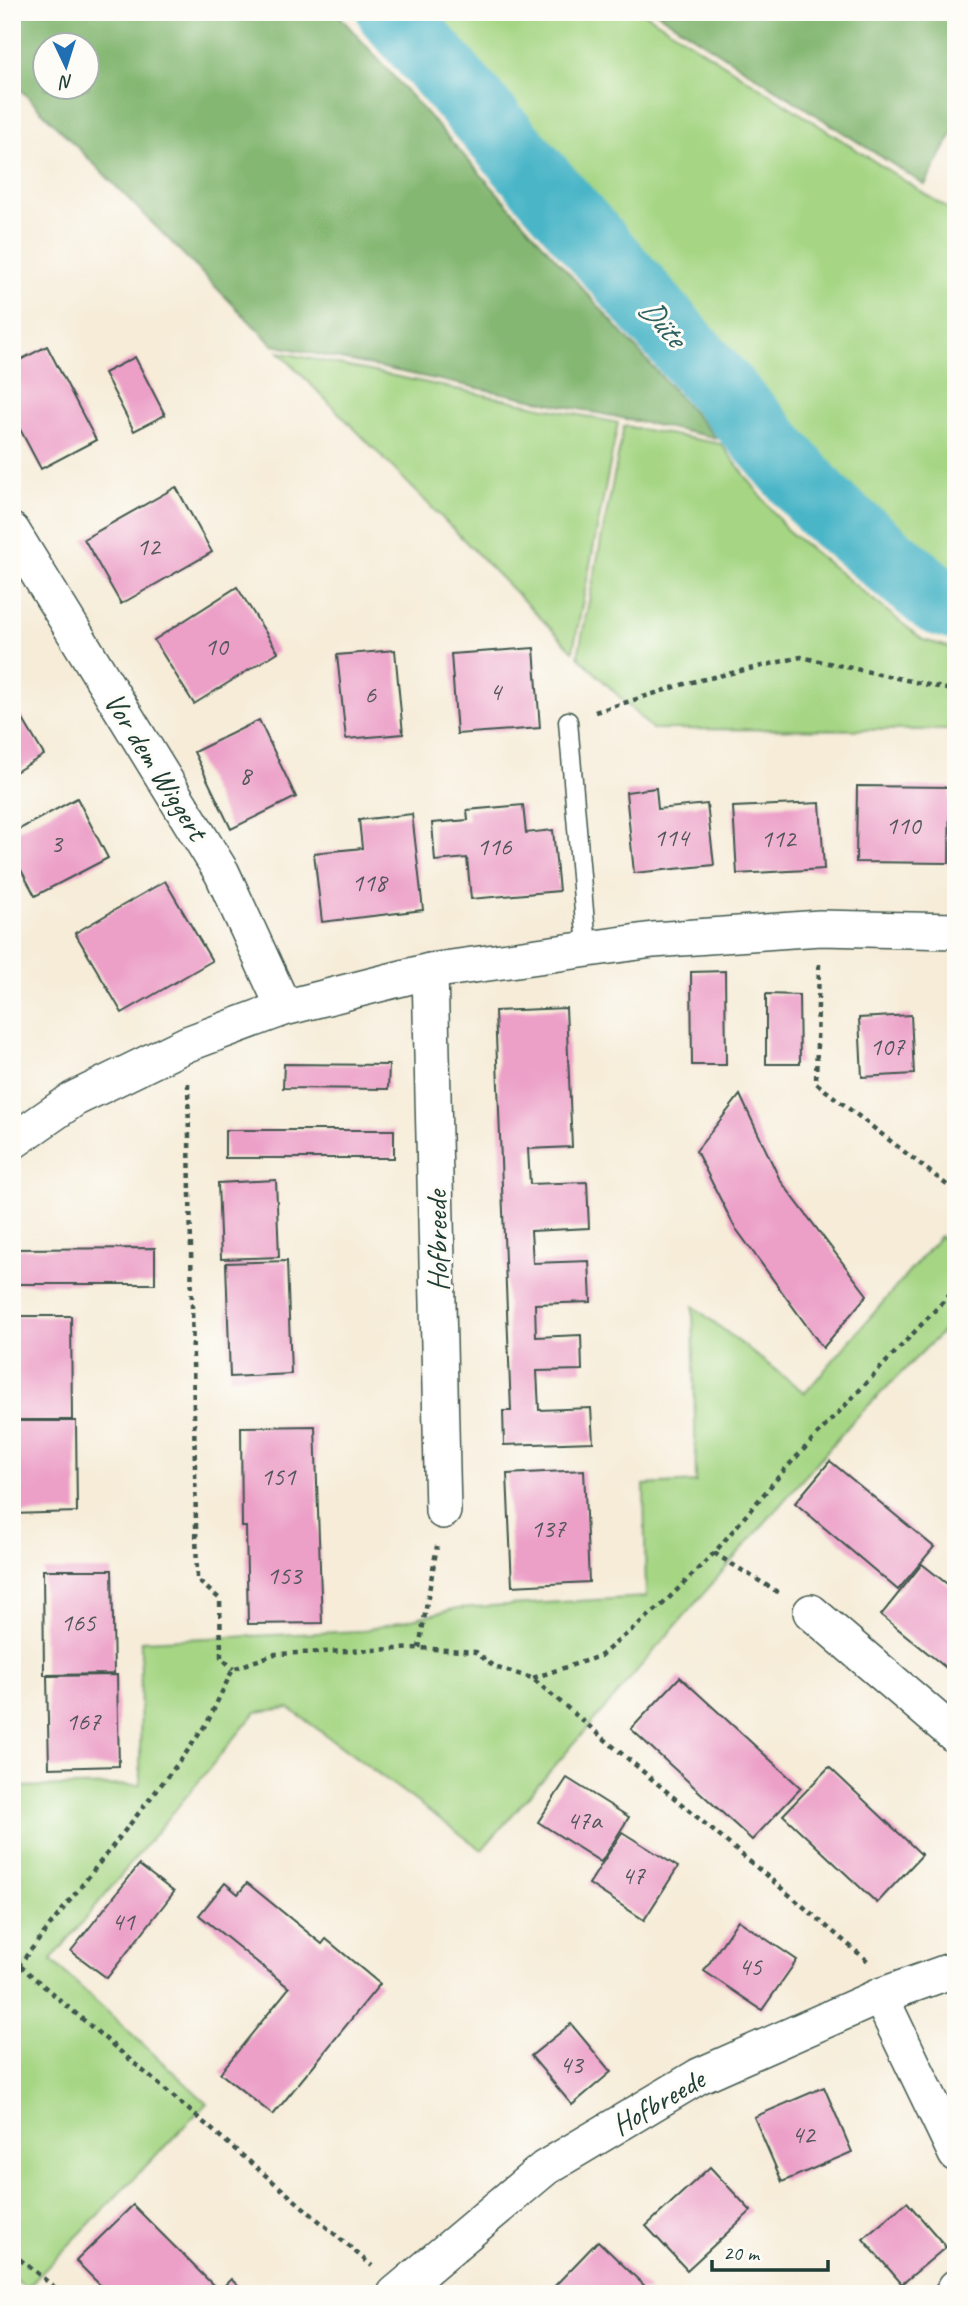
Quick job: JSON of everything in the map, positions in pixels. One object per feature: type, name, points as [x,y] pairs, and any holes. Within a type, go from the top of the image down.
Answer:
[{"type":"street","name":"Vor dem Wiggert","points":[[12,531],[222,873],[284,1008]]},
{"type":"street","points":[[12,1142],[74,1099],[187,1045],[284,1008],[430,971],[587,947],[820,928],[956,931]]},
{"type":"street","name":"Hofbreede","points":[[430,971],[443,1511]]},
{"type":"street","points":[[811,1612],[956,1736]]},
{"type":"street","name":"Hofbreede","points":[[397,2292],[545,2168],[699,2076],[880,1996],[956,1969]]},
{"type":"street","points":[[880,1996],[956,2154]]},
{"type":"street","points":[[952,2294],[956,2287]]},
{"type":"lane","points":[[568,721],[587,947]]},
{"type":"path","points":[[568,721],[688,682],[801,657],[956,691]]},
{"type":"path","points":[[820,928],[817,1083],[956,1192]]},
{"type":"path","points":[[187,1045],[197,1580],[220,1599],[221,1657],[233,1669]]},
{"type":"path","points":[[532,1678],[600,1656],[663,1604],[714,1553],[786,1468],[956,1288]]},
{"type":"path","points":[[419,1648],[443,1511]]},
{"type":"path","points":[[714,1553],[811,1612]]},
{"type":"path","points":[[12,1985],[19,1965],[186,1753],[208,1721],[233,1669],[275,1654],[419,1648],[476,1652],[494,1667],[532,1678],[870,1963],[880,1996]]},
{"type":"path","points":[[12,1897],[19,1965],[397,2292]]},
{"type":"path","points":[[12,2253],[63,2294]]},
{"type":"green space","points":[[12,12],[336,12],[716,438],[273,345],[33,102],[102,102],[102,32],[32,32],[32,101],[12,81]]},
{"type":"green space","points":[[430,12],[643,12],[956,214],[956,573],[853,489]]},
{"type":"green space","points":[[656,12],[956,12],[956,127],[925,185]]},
{"type":"green space","points":[[279,352],[618,423],[573,651]]},
{"type":"green space","points":[[624,426],[721,444],[787,530],[923,640],[956,649],[956,730],[652,729],[578,656]]},
{"type":"green space","points":[[940,1236],[956,1253],[956,1318],[851,1423],[482,1850],[289,1708],[256,1712],[51,1960],[207,2103],[27,2288],[12,2277],[12,1787],[140,1785],[141,1641],[361,1631],[458,1608],[646,1597],[644,1485],[696,1482],[693,1306],[805,1393]]},
{"type":"building","points":[[47,346],[96,440],[41,469],[12,414],[12,364]]},
{"type":"building","points":[[135,357],[165,415],[134,431],[104,373]]},
{"type":"building","points":[[176,487],[212,552],[121,604],[84,539]]},
{"type":"building","points":[[237,587],[278,652],[194,704],[154,640]]},
{"type":"building","points":[[534,648],[540,728],[457,734],[451,654]]},
{"type":"building","points":[[395,650],[403,734],[346,739],[337,655]]},
{"type":"building","points":[[12,701],[44,755],[12,774]]},
{"type":"building","points":[[259,720],[296,797],[231,829],[194,752]]},
{"type":"building","points":[[857,786],[950,787],[949,863],[856,862]]},
{"type":"building","points":[[656,788],[658,809],[707,804],[714,865],[634,873],[626,792]]},
{"type":"building","points":[[77,798],[108,858],[35,896],[12,853],[12,833]]},
{"type":"building","points":[[820,803],[824,869],[737,874],[733,807]]},
{"type":"building","points":[[523,805],[526,833],[553,830],[559,891],[471,899],[467,858],[435,861],[432,823],[468,820],[467,810]]},
{"type":"building","points":[[412,814],[423,910],[322,922],[314,853],[362,848],[359,820]]},
{"type":"building","points":[[165,881],[212,961],[122,1013],[75,933]]},
{"type":"building","points":[[725,971],[726,1065],[692,1065],[691,972]]},
{"type":"building","points":[[766,994],[799,995],[800,1064],[766,1064]]},
{"type":"building","points":[[566,1008],[572,1147],[528,1149],[530,1184],[587,1182],[589,1228],[531,1231],[533,1263],[589,1261],[591,1302],[535,1304],[536,1337],[581,1335],[582,1370],[537,1371],[539,1410],[591,1408],[593,1442],[504,1445],[503,1411],[511,1411],[495,1011]]},
{"type":"building","points":[[911,1015],[914,1074],[862,1077],[859,1018]]},
{"type":"building","points":[[284,1064],[389,1065],[388,1089],[283,1088]]},
{"type":"building","points":[[740,1095],[780,1180],[867,1295],[823,1348],[734,1226],[696,1151]]},
{"type":"building","points":[[225,1130],[394,1130],[394,1158],[225,1158]]},
{"type":"building","points":[[276,1180],[279,1257],[221,1259],[218,1183]]},
{"type":"building","points":[[155,1248],[155,1284],[12,1284],[12,1249]]},
{"type":"building","points":[[287,1261],[291,1374],[230,1377],[226,1263]]},
{"type":"building","points":[[12,1316],[71,1316],[72,1420],[12,1420]]},
{"type":"building","points":[[12,1421],[76,1421],[77,1512],[12,1514]]},
{"type":"building","points":[[315,1426],[322,1623],[248,1624],[246,1527],[242,1527],[241,1427]]},
{"type":"building","points":[[830,1461],[934,1547],[898,1590],[795,1503]]},
{"type":"building","points":[[584,1470],[589,1582],[512,1586],[507,1474]]},
{"type":"building","points":[[922,1564],[956,1591],[956,1676],[881,1615]]},
{"type":"building","points":[[43,1570],[112,1570],[114,1674],[44,1675]]},
{"type":"building","points":[[117,1675],[119,1766],[49,1768],[47,1676]]},
{"type":"building","points":[[680,1677],[801,1788],[752,1840],[631,1729]]},
{"type":"building","points":[[829,1767],[922,1855],[877,1903],[783,1815]]},
{"type":"building","points":[[567,1778],[629,1817],[601,1862],[538,1822]]},
{"type":"building","points":[[622,1832],[678,1867],[644,1920],[589,1884]]},
{"type":"building","points":[[139,1865],[174,1892],[107,1978],[71,1951]]},
{"type":"building","points":[[225,1883],[238,1894],[247,1883],[322,1944],[326,1939],[380,1984],[273,2115],[220,2073],[289,1988],[199,1915]]},
{"type":"building","points":[[738,1920],[797,1960],[762,2010],[704,1971]]},
{"type":"building","points":[[571,2024],[611,2072],[572,2105],[531,2056]]},
{"type":"building","points":[[824,2087],[852,2152],[782,2182],[754,2117]]},
{"type":"building","points":[[710,2167],[751,2211],[687,2270],[646,2226]]},
{"type":"building","points":[[907,2202],[946,2247],[902,2284],[863,2239]]},
{"type":"building","points":[[133,2205],[219,2291],[231,2279],[246,2294],[109,2294],[76,2261]]},
{"type":"building","points":[[598,2241],[650,2291],[547,2294]]},
{"type":"waterway","name":"Düte","points":[[392,12],[825,508],[937,600],[956,606]]}]
